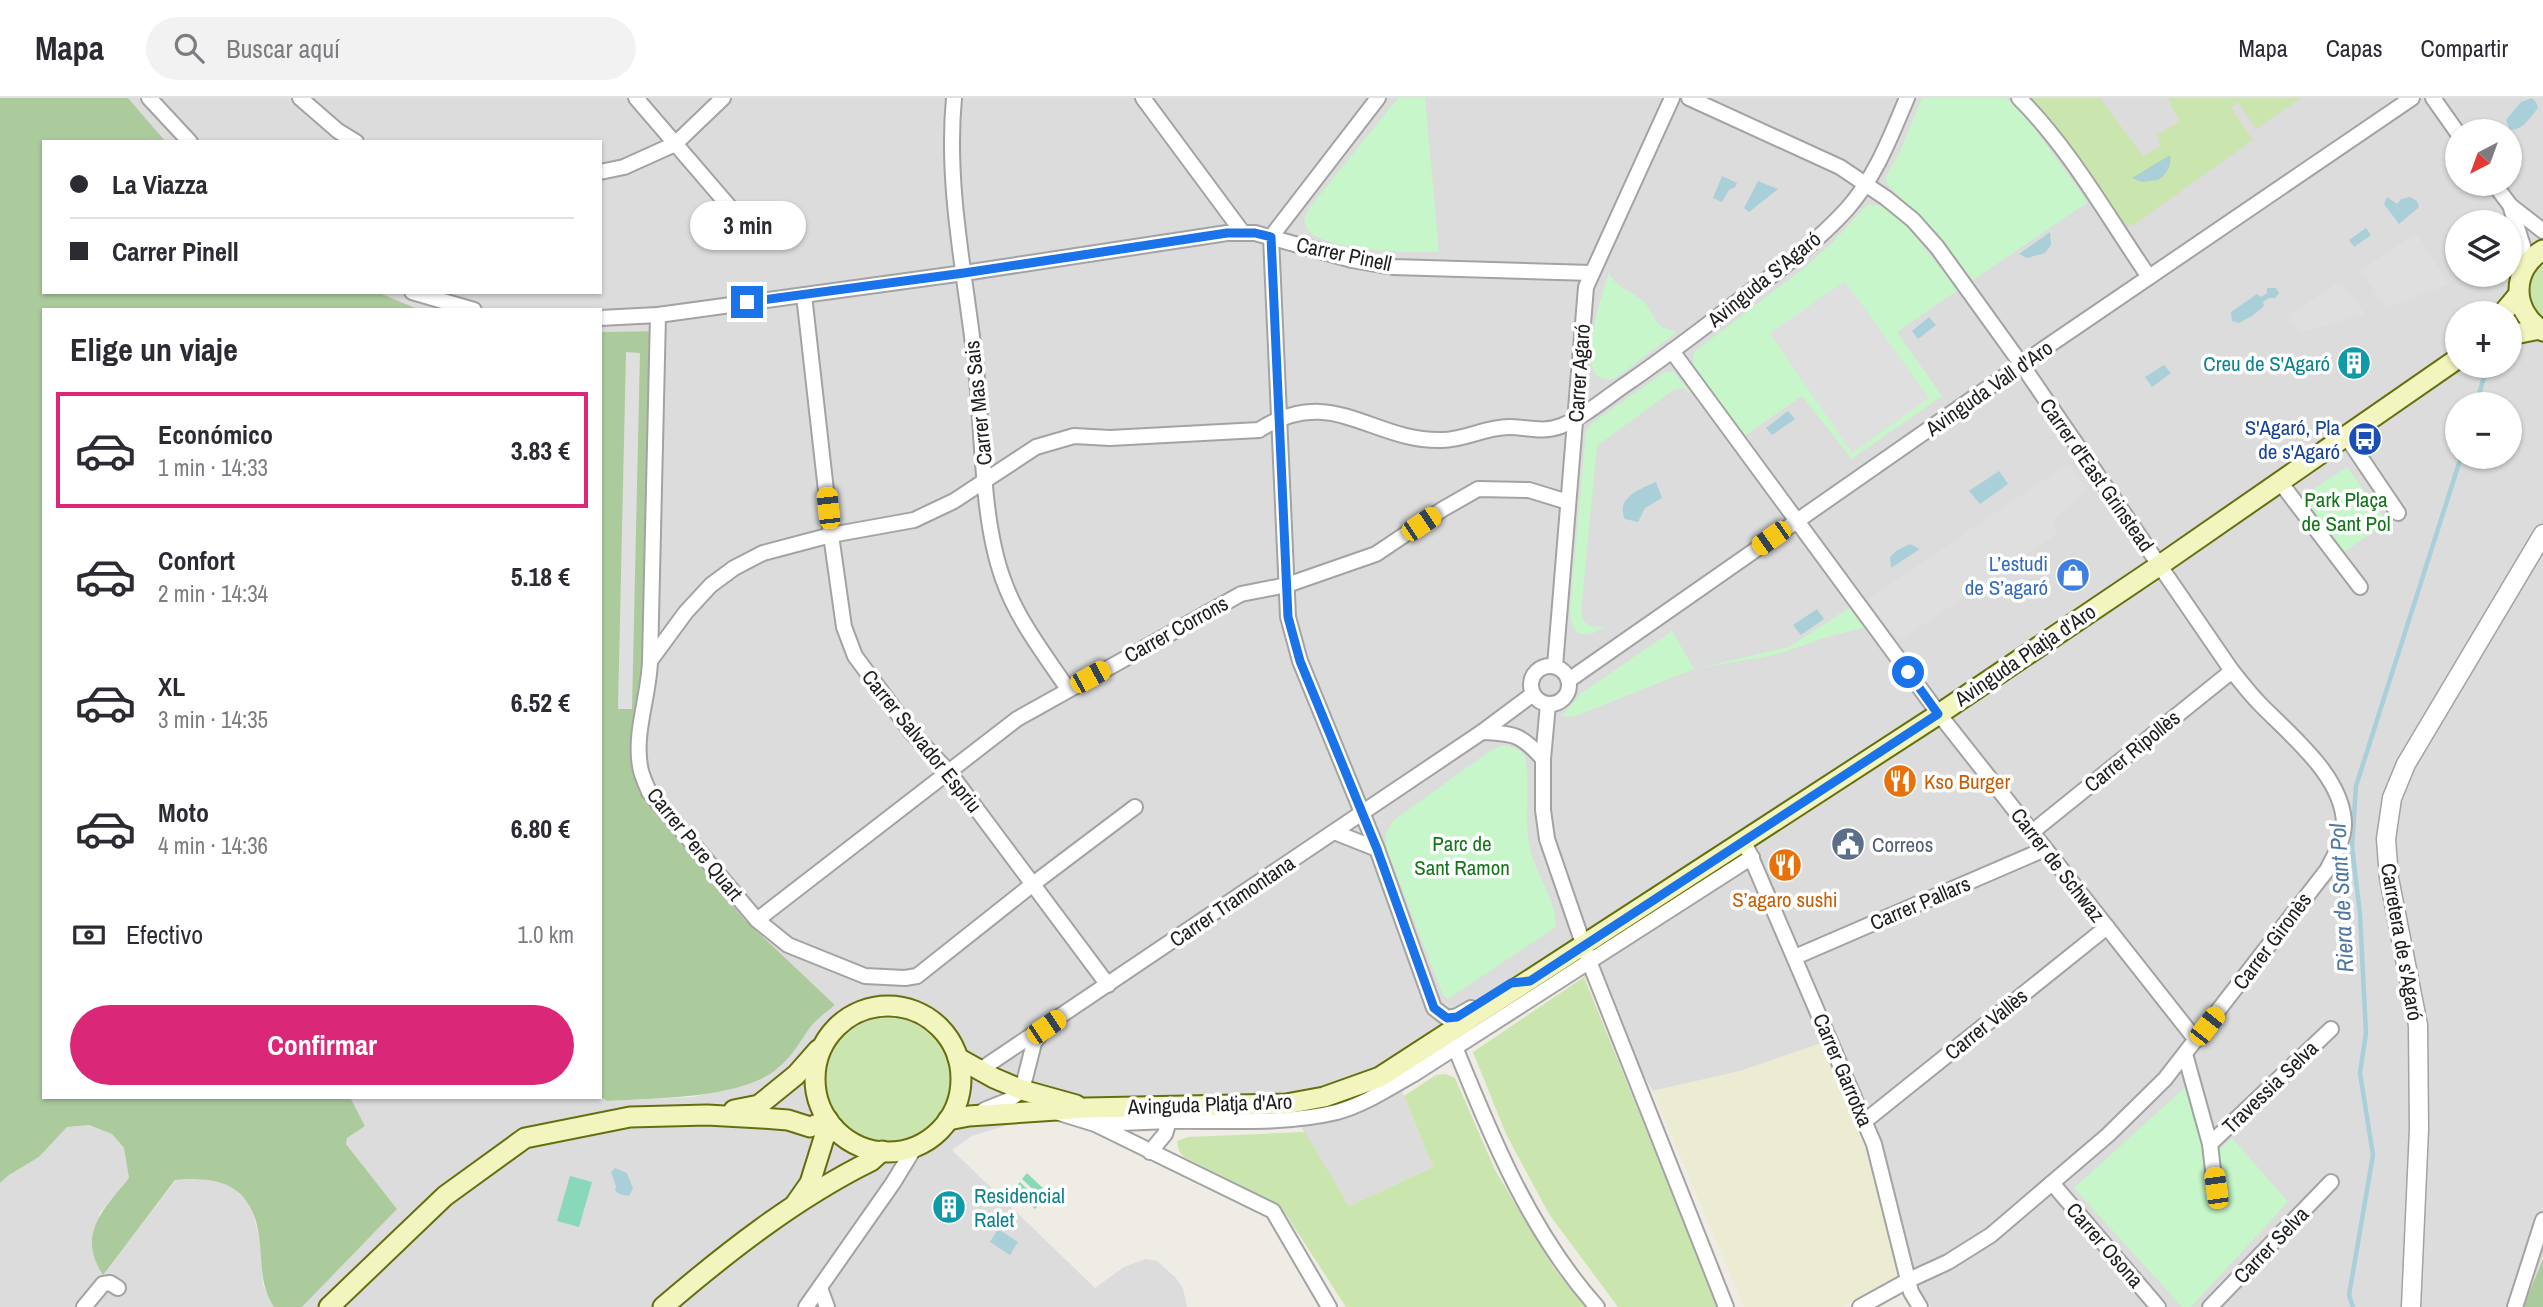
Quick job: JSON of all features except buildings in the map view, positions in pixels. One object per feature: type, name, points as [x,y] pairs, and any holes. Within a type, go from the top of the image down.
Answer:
[{"type":"main road","points":[[2535,256],[2519,281],[2518,295],[2525,314],[2541,330]]},
{"type":"main road","points":[[2513,301],[2518,295]]},
{"type":"main road","points":[[2522,333],[2541,330]]},
{"type":"main road","name":"Avinguda Platja d'Aro","points":[[948,1120],[1055,1106],[1090,1116],[1286,1104],[1324,1097],[1380,1077],[1530,981],[1586,953],[1747,848],[2445,367]]},
{"type":"main road","points":[[663,1307],[696,1279],[794,1207],[885,1152],[915,1147],[937,1133],[948,1120],[960,1092],[958,1058],[947,1037],[931,1020],[918,1012],[895,1006],[872,1007],[850,1016],[832,1031],[796,1075],[759,1105],[707,1115]]},
{"type":"main road","points":[[823,1044],[814,1078],[818,1100],[830,1124],[853,1143],[885,1152]]},
{"type":"main road","points":[[958,1058],[1055,1106]]},
{"type":"main road","points":[[329,1307],[445,1196],[525,1138],[630,1117],[707,1115],[788,1121],[810,1127],[830,1124]]},
{"type":"main road","points":[[788,1121],[804,1134],[817,1155]]},
{"type":"main road","points":[[794,1207],[810,1183],[817,1155],[830,1124]]},
{"type":"street","points":[[149,98],[188,140]]},
{"type":"street","points":[[300,98],[338,131],[353,140]]},
{"type":"street","points":[[636,98],[740,219]]},
{"type":"street","points":[[602,172],[624,167],[675,144],[723,98]]},
{"type":"street","name":"Carrer Mas Sais","points":[[954,98],[951,173],[991,538],[1003,579],[1020,617],[1068,689]]},
{"type":"street","points":[[1143,98],[1242,233]]},
{"type":"street","points":[[1378,98],[1271,237],[1288,617],[1300,661],[1377,849],[1434,1008],[1447,1018],[1457,1017],[1511,983],[1530,981]]},
{"type":"street","name":"Carrer Agaró","points":[[1555,666],[1586,287],[1672,98]]},
{"type":"street","name":"Carrer d'East Grinstead","points":[[1689,98],[1840,167],[1913,220],[1937,247],[2022,365],[2160,565]]},
{"type":"street","name":"Avinguda S'Agaró","points":[[650,661],[686,612],[711,585],[734,568],[763,553],[831,535],[914,520],[954,501],[1021,454],[1074,436],[1111,438],[1259,430],[1279,418],[1297,413],[1332,412],[1399,434],[1443,440],[1509,426],[1542,430],[1559,427],[1576,419],[1672,351],[1794,259],[1847,209],[1881,161],[1907,98]]},
{"type":"street","points":[[2019,98],[2077,168],[2149,277]]},
{"type":"street","name":"Avinguda Vall d'Aro","points":[[1569,680],[2149,277],[2412,98]]},
{"type":"street","points":[[2418,98],[2433,98],[2448,119]]},
{"type":"street","points":[[2503,196],[2535,256]]},
{"type":"street","points":[[2510,205],[2543,231]]},
{"type":"street","name":"Carrer Pinell","points":[[602,318],[658,315],[1227,233],[1255,233],[1353,260],[1392,267],[1592,273]]},
{"type":"street","points":[[419,294],[467,308]]},
{"type":"street","name":"Carrer Salvador Espriu","points":[[804,295],[831,535],[844,627],[855,656],[912,733],[949,772],[1108,985]]},
{"type":"street","name":"Carrer Pere Quart","points":[[658,315],[649,687],[638,748],[640,769],[649,792],[757,920],[788,945],[865,976],[917,976],[1135,807]]},
{"type":"street","name":"Carrer de Schwaz","points":[[1672,351],[1938,714],[2196,1040]]},
{"type":"street","points":[[2346,436],[2398,513]]},
{"type":"street","points":[[2280,482],[2360,587]]},
{"type":"street","name":"Carrer Corrons","points":[[757,920],[1017,719],[1241,594],[1287,585],[1376,554],[1478,489],[1529,491],[1568,502]]},
{"type":"street","name":"Carretera de s'Agaró","points":[[2411,1307],[2418,1129],[2418,1025],[2389,878],[2386,839],[2392,798],[2406,764],[2543,534]]},
{"type":"street","name":"Carrer Gironès","points":[[1860,1307],[1948,1262],[1991,1235],[2108,1135],[2165,1079],[2327,870],[2339,848],[2344,824],[2339,801],[2328,777],[2314,758],[2257,701],[2232,671],[2160,565]]},
{"type":"street","points":[[1555,666],[1562,670],[1569,680],[1564,699],[1556,704],[1538,700],[1533,694],[1531,684],[1535,673],[1542,668],[1555,666]]},
{"type":"street","name":"Carrer Ripollès","points":[[2032,832],[2232,671]]},
{"type":"street","name":"Carrer Tramontana","points":[[981,1070],[1482,732],[1533,694]]},
{"type":"street","points":[[1548,704],[1543,759],[1543,810],[1547,839],[1586,953],[1727,1307]]},
{"type":"street","points":[[1482,732],[1507,733],[1525,739],[1543,759]]},
{"type":"street","points":[[1334,832],[1377,849]]},
{"type":"street","name":"Carrer Garrotxa","points":[[1747,848],[1874,1144],[1911,1292],[1920,1307]]},
{"type":"street","name":"Carrer Pallars","points":[[1795,957],[2045,849]]},
{"type":"street","name":"Carrer Vallès","points":[[1865,1121],[2107,927]]},
{"type":"street","points":[[1090,1116],[1169,1121],[1309,1117],[1339,1111],[1414,1074],[1586,953]]},
{"type":"street","points":[[969,1116],[1009,1100],[1022,1090],[1034,1044],[1046,1027]]},
{"type":"street","name":"Travessia Selva","points":[[2210,1144],[2331,1029]]},
{"type":"street","points":[[1455,1047],[1503,1164],[1536,1223],[1597,1307]]},
{"type":"street","name":"Travessia Selva","points":[[2185,1054],[2210,1144],[2216,1188]]},
{"type":"street","points":[[1027,1068],[1039,1089],[1055,1106]]},
{"type":"street","points":[[1090,1116],[1150,1152],[1273,1211],[1329,1307]]},
{"type":"street","points":[[1150,1152],[1165,1134],[1169,1121]]},
{"type":"street","points":[[806,1307],[893,1184],[915,1147]]},
{"type":"street","points":[[885,1152],[895,1168],[893,1184]]},
{"type":"street","name":"Carrer Selva","points":[[2210,1307],[2332,1182]]},
{"type":"street","name":"Carrer Osona","points":[[2052,1183],[2158,1307]]},
{"type":"street","points":[[2515,1307],[2543,1220]]},
{"type":"street","points":[[84,1307],[103,1284],[110,1283],[118,1288]]},
{"type":"street","points":[[820,1288],[827,1307]]},
{"type":"shaded area","points":[[128,98],[2543,98],[2543,1259],[2523,1307],[1931,1307],[1923,1294],[1896,1279],[1899,1272],[1882,1206],[1882,1196],[1864,1143],[1829,1061],[1740,1071],[1653,1091],[1576,963],[1397,1079],[1433,1167],[1349,1206],[1294,1115],[1014,1123],[972,1136],[952,1150],[1095,1288],[1124,1267],[1146,1259],[1157,1261],[1183,1288],[1187,1307],[302,1307],[397,1209],[346,1144],[347,1138],[365,1126],[351,1099],[602,1097],[607,1101],[693,1097],[736,1087],[778,1069],[812,1024],[835,1005],[744,919],[662,821],[636,761],[658,331],[602,332],[602,308],[415,308],[382,294],[602,294],[602,140],[164,140]]},
{"type":"shaded area","points":[[2416,233],[2445,278],[2445,286],[2387,308],[2360,270]]},
{"type":"shaded area","points":[[1845,281],[1929,398],[1852,453],[1770,333]]},
{"type":"shaded area","points":[[2341,281],[2365,314],[2300,333],[2286,316]]},
{"type":"shaded area","points":[[626,352],[640,353],[632,709],[618,709]]},
{"type":"shaded area","points":[[2069,463],[2087,491],[2053,520],[2056,535],[1899,641],[1867,599]]},
{"type":"shaded area","points":[[89,1125],[112,1134],[124,1148],[129,1178],[99,1214],[103,1274],[176,1180],[202,1178],[227,1183],[250,1203],[260,1240],[263,1285],[274,1307],[0,1307],[0,1183],[39,1157],[67,1127]]},
{"type":"green space","points":[[0,98],[128,98],[164,140],[42,140],[42,294],[382,294],[415,308],[42,308],[42,1099],[351,1099],[365,1126],[347,1138],[346,1144],[397,1209],[302,1307],[274,1307],[264,1284],[260,1244],[252,1211],[245,1199],[223,1184],[210,1180],[175,1180],[103,1275],[95,1260],[93,1234],[103,1212],[129,1178],[124,1148],[112,1134],[89,1125],[67,1127],[39,1157],[0,1183]]},
{"type":"green space","points":[[1398,98],[1425,98],[1439,252],[1370,249],[1317,237],[1308,230],[1304,220],[1310,207]]},
{"type":"green space","points":[[1922,98],[2006,98],[2027,118],[2088,202],[1973,280],[1938,234],[1887,184],[1886,176],[1899,154]]},
{"type":"green space","points":[[2030,98],[2100,98],[2143,156],[2160,146],[2157,135],[2180,121],[2167,98],[2301,98],[2256,129],[2238,102],[2231,108],[2253,140],[2132,226],[2125,226],[2085,165]]},
{"type":"green space","points":[[1867,205],[1881,205],[1905,224],[1958,290],[1897,332],[1942,396],[1850,460],[1802,396],[1744,436],[1692,366],[1694,352],[1804,268],[1833,242]]},
{"type":"green space","points":[[2543,262],[2543,319],[2533,306],[2530,283],[2532,275]]},
{"type":"green space","points":[[1609,272],[1615,282],[1644,302],[1661,326],[1677,332],[1616,378],[1602,378],[1594,370],[1591,356],[1592,338]]},
{"type":"green space","points":[[658,331],[649,660],[636,762],[662,821],[744,919],[835,1005],[811,1026],[783,1064],[762,1078],[743,1086],[696,1095],[607,1101],[602,1097],[602,332]]},
{"type":"green space","points":[[1668,371],[1674,372],[1692,395],[1683,388],[1673,390],[1597,446],[1581,611],[1584,622],[1594,627],[1604,626],[1591,634],[1580,634],[1573,626],[1570,611],[1586,432],[1591,424]]},
{"type":"green space","name":"Park Plaça de Sant Pol","points":[[2347,467],[2387,522],[2344,552],[2302,497]]},
{"type":"green space","points":[[1849,608],[1864,628],[1827,637],[1775,655],[1694,669],[1789,647]]},
{"type":"green space","points":[[1672,631],[1694,669],[1573,717],[1562,716],[1580,694]]},
{"type":"green space","name":"Parc de Sant Ramon","points":[[1504,745],[1516,748],[1525,755],[1530,849],[1553,907],[1556,927],[1448,999],[1443,995],[1386,847],[1386,833],[1394,820],[1490,751]]},
{"type":"green space","points":[[1584,977],[1718,1307],[1618,1307],[1549,1214],[1506,1134],[1473,1052]]},
{"type":"green space","points":[[888,1018],[912,1023],[932,1037],[946,1057],[951,1081],[946,1105],[932,1125],[912,1139],[888,1144],[864,1139],[844,1125],[830,1105],[825,1081],[830,1057],[844,1037],[864,1023]]},
{"type":"green space","points":[[1821,1043],[1882,1196],[1882,1206],[1899,1272],[1896,1279],[1842,1307],[1744,1307],[1653,1091],[1740,1071]]},
{"type":"green space","points":[[1446,1074],[1455,1078],[1495,1170],[1553,1267],[1585,1307],[1346,1307],[1285,1213],[1272,1201],[1184,1157],[1179,1151],[1177,1141],[1188,1137],[1305,1132],[1349,1206],[1433,1167],[1404,1096],[1436,1075]]},
{"type":"green space","points":[[2192,1081],[2209,1195],[2225,1195],[2216,1154],[2232,1138],[2288,1202],[2191,1307],[2182,1307],[2074,1188]]},
{"type":"green space","points":[[1027,1173],[1049,1194],[1044,1200],[1022,1179]]},
{"type":"green space","points":[[570,1176],[592,1182],[579,1227],[557,1221]]},
{"type":"green space","points":[[1020,1182],[1041,1203],[1035,1209],[1014,1188]]},
{"type":"green space","points":[[2543,1259],[2543,1307],[2523,1307]]},
{"type":"water","points":[[2532,98],[2538,108],[2522,126],[2522,119],[2507,119],[2521,102]]},
{"type":"water","points":[[2170,155],[2168,169],[2158,180],[2142,182],[2132,178]]},
{"type":"water","points":[[1722,176],[1737,183],[1722,202],[1713,198]]},
{"type":"water","points":[[1758,181],[1778,189],[1749,212],[1744,208]]},
{"type":"water","points":[[2387,197],[2397,204],[2401,199],[2410,197],[2417,201],[2419,207],[2399,224],[2384,204]]},
{"type":"water","points":[[2366,228],[2371,235],[2354,247],[2349,240]]},
{"type":"water","points":[[2050,232],[2051,245],[2045,253],[2027,258],[2019,254]]},
{"type":"water","points":[[2267,288],[2276,288],[2279,293],[2275,298],[2263,302],[2264,306],[2252,316],[2239,323],[2232,321],[2231,312],[2257,294],[2261,297],[2267,293]]},
{"type":"water","points":[[1929,317],[1936,325],[1918,339],[1912,331]]},
{"type":"water","points":[[2164,365],[2171,373],[2152,387],[2145,377]]},
{"type":"water","points":[[1788,411],[1795,419],[1772,435],[1766,428]]},
{"type":"water","points":[[1999,471],[2008,484],[1980,504],[1969,491]]},
{"type":"water","points":[[1656,482],[1662,498],[1645,508],[1638,522],[1625,519],[1623,512],[1626,500]]},
{"type":"water","points":[[1910,544],[1920,549],[1891,568],[1890,557]]},
{"type":"water","points":[[1817,609],[1824,619],[1801,635],[1793,625]]},
{"type":"water","points":[[615,1168],[627,1173],[633,1188],[629,1196],[619,1194],[615,1190],[611,1172]]},
{"type":"water","points":[[998,1229],[1018,1242],[1010,1255],[990,1242]]},
{"type":"waterway","name":"Riera de Sant Pol","points":[[2480,392],[2484,378]]},
{"type":"waterway","name":"Riera de Sant Pol","points":[[2353,1307],[2349,1295],[2373,1155],[2360,1073],[2366,1033],[2360,915],[2352,847],[2356,786],[2457,469]]},
{"type":"place","name":"Creu de S'Agaró","points":[[2354,363]]},
{"type":"place","name":"S'Agaró, Pla de s'Agaró","points":[[2365,439]]},
{"type":"place","name":"L’estudi de S’agaró","points":[[2073,575]]},
{"type":"place","name":"Kso Burger","points":[[1900,781]]},
{"type":"place","name":"Correos","points":[[1848,844]]},
{"type":"place","name":"S’agaro sushi","points":[[1785,865]]},
{"type":"place","name":"Residencial Ralet","points":[[949,1207]]},
{"type":"route","points":[[747,302],[964,273],[1227,233],[1255,233],[1271,237],[1288,617],[1300,661],[1377,849],[1434,1008],[1447,1018],[1457,1017],[1511,983],[1530,981],[1938,714],[1908,672]]}]
